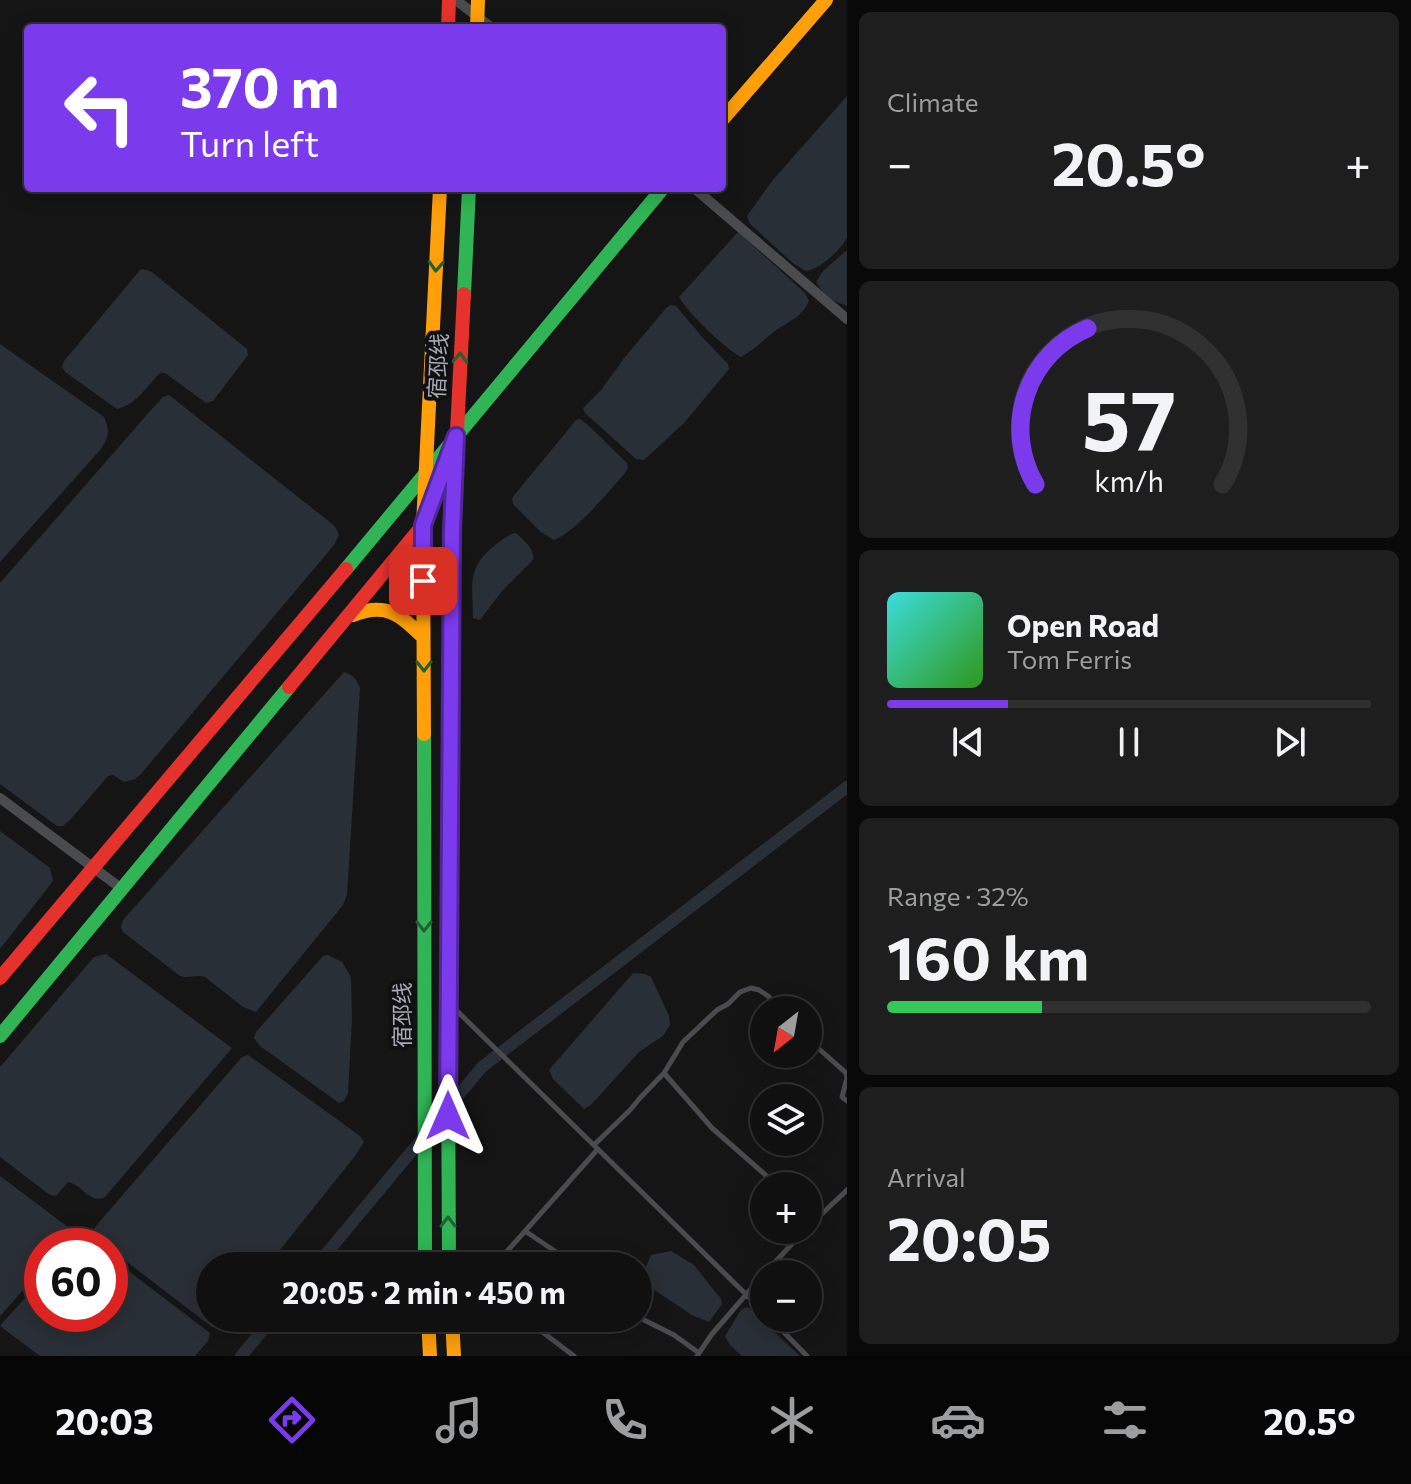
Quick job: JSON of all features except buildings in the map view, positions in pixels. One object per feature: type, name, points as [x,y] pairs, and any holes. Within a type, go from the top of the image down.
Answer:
[{"type":"main road","points":[[448,24],[449,0]]},
{"type":"main road","points":[[477,22],[478,0]]},
{"type":"main road","points":[[726,115],[826,0]]},
{"type":"main road","name":"宿邳线","points":[[425,1252],[423,525],[440,192]]},
{"type":"main road","name":"宿邳线","points":[[449,1252],[452,531],[469,192]]},
{"type":"main road","points":[[0,978],[426,475],[660,192]]},
{"type":"main road","points":[[0,1036],[423,525],[456,436]]},
{"type":"main road","points":[[346,619],[369,608],[382,608],[394,612],[423,637]]},
{"type":"main road","points":[[429,1332],[430,1356]]},
{"type":"main road","points":[[453,1332],[454,1356]]},
{"type":"street","points":[[456,0],[477,22]]},
{"type":"street","points":[[699,192],[847,319]]},
{"type":"street","points":[[0,798],[122,889]]},
{"type":"lane","points":[[506,1252],[664,1073],[683,1042],[740,992],[751,988],[768,996]]},
{"type":"lane","points":[[449,1003],[750,1298]]},
{"type":"lane","points":[[822,1052],[846,1073],[842,1097],[847,1101]]},
{"type":"lane","points":[[664,1073],[712,1128],[762,1172]]},
{"type":"lane","points":[[822,1213],[847,1190]]},
{"type":"lane","points":[[525,1231],[556,1252]]},
{"type":"lane","points":[[777,1260],[793,1244]]},
{"type":"lane","points":[[652,1324],[674,1335],[698,1354],[750,1290]]},
{"type":"lane","points":[[542,1332],[574,1356]]},
{"type":"lane","points":[[784,1332],[807,1356]]},
{"type":"shaded area","points":[[847,96],[847,238],[830,258],[806,271],[750,224],[747,216],[772,181]]},
{"type":"shaded area","points":[[738,232],[805,293],[809,301],[796,317],[741,357],[707,330],[679,297]]},
{"type":"shaded area","points":[[847,250],[847,306],[831,299],[816,282],[823,271]]},
{"type":"shaded area","points":[[141,269],[153,273],[247,349],[248,355],[213,401],[206,403],[165,373],[160,373],[136,399],[117,409],[62,367]]},
{"type":"shaded area","points":[[671,305],[676,306],[728,364],[729,369],[684,423],[644,460],[636,459],[583,408]]},
{"type":"shaded area","points":[[0,344],[104,417],[108,430],[101,449],[0,562]]},
{"type":"shaded area","points":[[169,395],[331,523],[339,535],[334,545],[141,774],[124,782],[113,775],[108,776],[71,819],[63,826],[57,826],[0,784],[0,583],[151,410]]},
{"type":"shaded area","points":[[580,419],[627,463],[628,468],[582,520],[554,540],[541,532],[513,504],[512,498]]},
{"type":"shaded area","points":[[516,533],[531,548],[533,560],[502,591],[480,620],[473,618],[472,587],[479,562],[494,546]]},
{"type":"shaded area","points":[[344,672],[358,682],[360,688],[347,895],[343,905],[256,1012],[243,1007],[205,977],[180,976],[123,932],[121,927],[123,920]]},
{"type":"shaded area","points":[[0,831],[50,868],[53,881],[0,949]]},
{"type":"shaded area","points":[[106,954],[232,1048],[105,1197],[90,1196],[68,1182],[56,1196],[50,1195],[0,1157],[0,1067],[94,957]]},
{"type":"shaded area","points":[[328,955],[342,962],[351,977],[348,1093],[339,1103],[260,1046],[254,1038],[323,956]]},
{"type":"shaded area","points":[[633,973],[651,977],[670,1025],[663,1036],[639,1052],[584,1109],[553,1079],[549,1070]]},
{"type":"shaded area","points":[[248,1055],[364,1142],[278,1252],[196,1252],[196,1315],[128,1263],[128,1228],[95,1228],[242,1057]]},
{"type":"shaded area","points":[[0,1176],[69,1228],[24,1228],[24,1289],[0,1316]]},
{"type":"shaded area","points":[[671,1251],[694,1265],[721,1299],[722,1304],[709,1322],[692,1315],[653,1289],[652,1255]]},
{"type":"shaded area","points":[[128,1271],[196,1322],[196,1332],[210,1333],[208,1341],[195,1356],[40,1356],[0,1326],[24,1299],[24,1332],[128,1332]]},
{"type":"shaded area","points":[[750,1309],[750,1332],[774,1332],[800,1356],[742,1356],[725,1336],[741,1310]]},
{"type":"waterway","points":[[328,1252],[482,1067],[847,787]]},
{"type":"waterway","points":[[241,1356],[261,1332]]},
{"type":"traffic: fast","points":[[464,294],[469,192]]},
{"type":"traffic: fast","points":[[346,569],[660,192]]},
{"type":"traffic: fast","points":[[449,1252],[451,680]]},
{"type":"traffic: fast","points":[[0,1036],[289,687]]},
{"type":"traffic: fast","points":[[424,734],[425,1252]]},
{"type":"traffic: slow","points":[[477,24],[478,0]]},
{"type":"traffic: slow","points":[[726,115],[826,0]]},
{"type":"traffic: slow","points":[[424,734],[423,525],[440,192]]},
{"type":"traffic: slow","points":[[353,615],[374,610],[391,612],[423,637]]},
{"type":"traffic: slow","points":[[429,1332],[430,1356]]},
{"type":"traffic: slow","points":[[453,1332],[454,1356]]},
{"type":"traffic: jam","points":[[448,24],[449,0]]},
{"type":"traffic: jam","points":[[451,680],[452,531],[464,294]]},
{"type":"traffic: jam","points":[[289,687],[423,525],[451,450]]},
{"type":"traffic: jam","points":[[0,978],[346,569]]},
{"type":"route","points":[[423,581],[423,525],[456,436],[452,531],[448,1116]]}]
